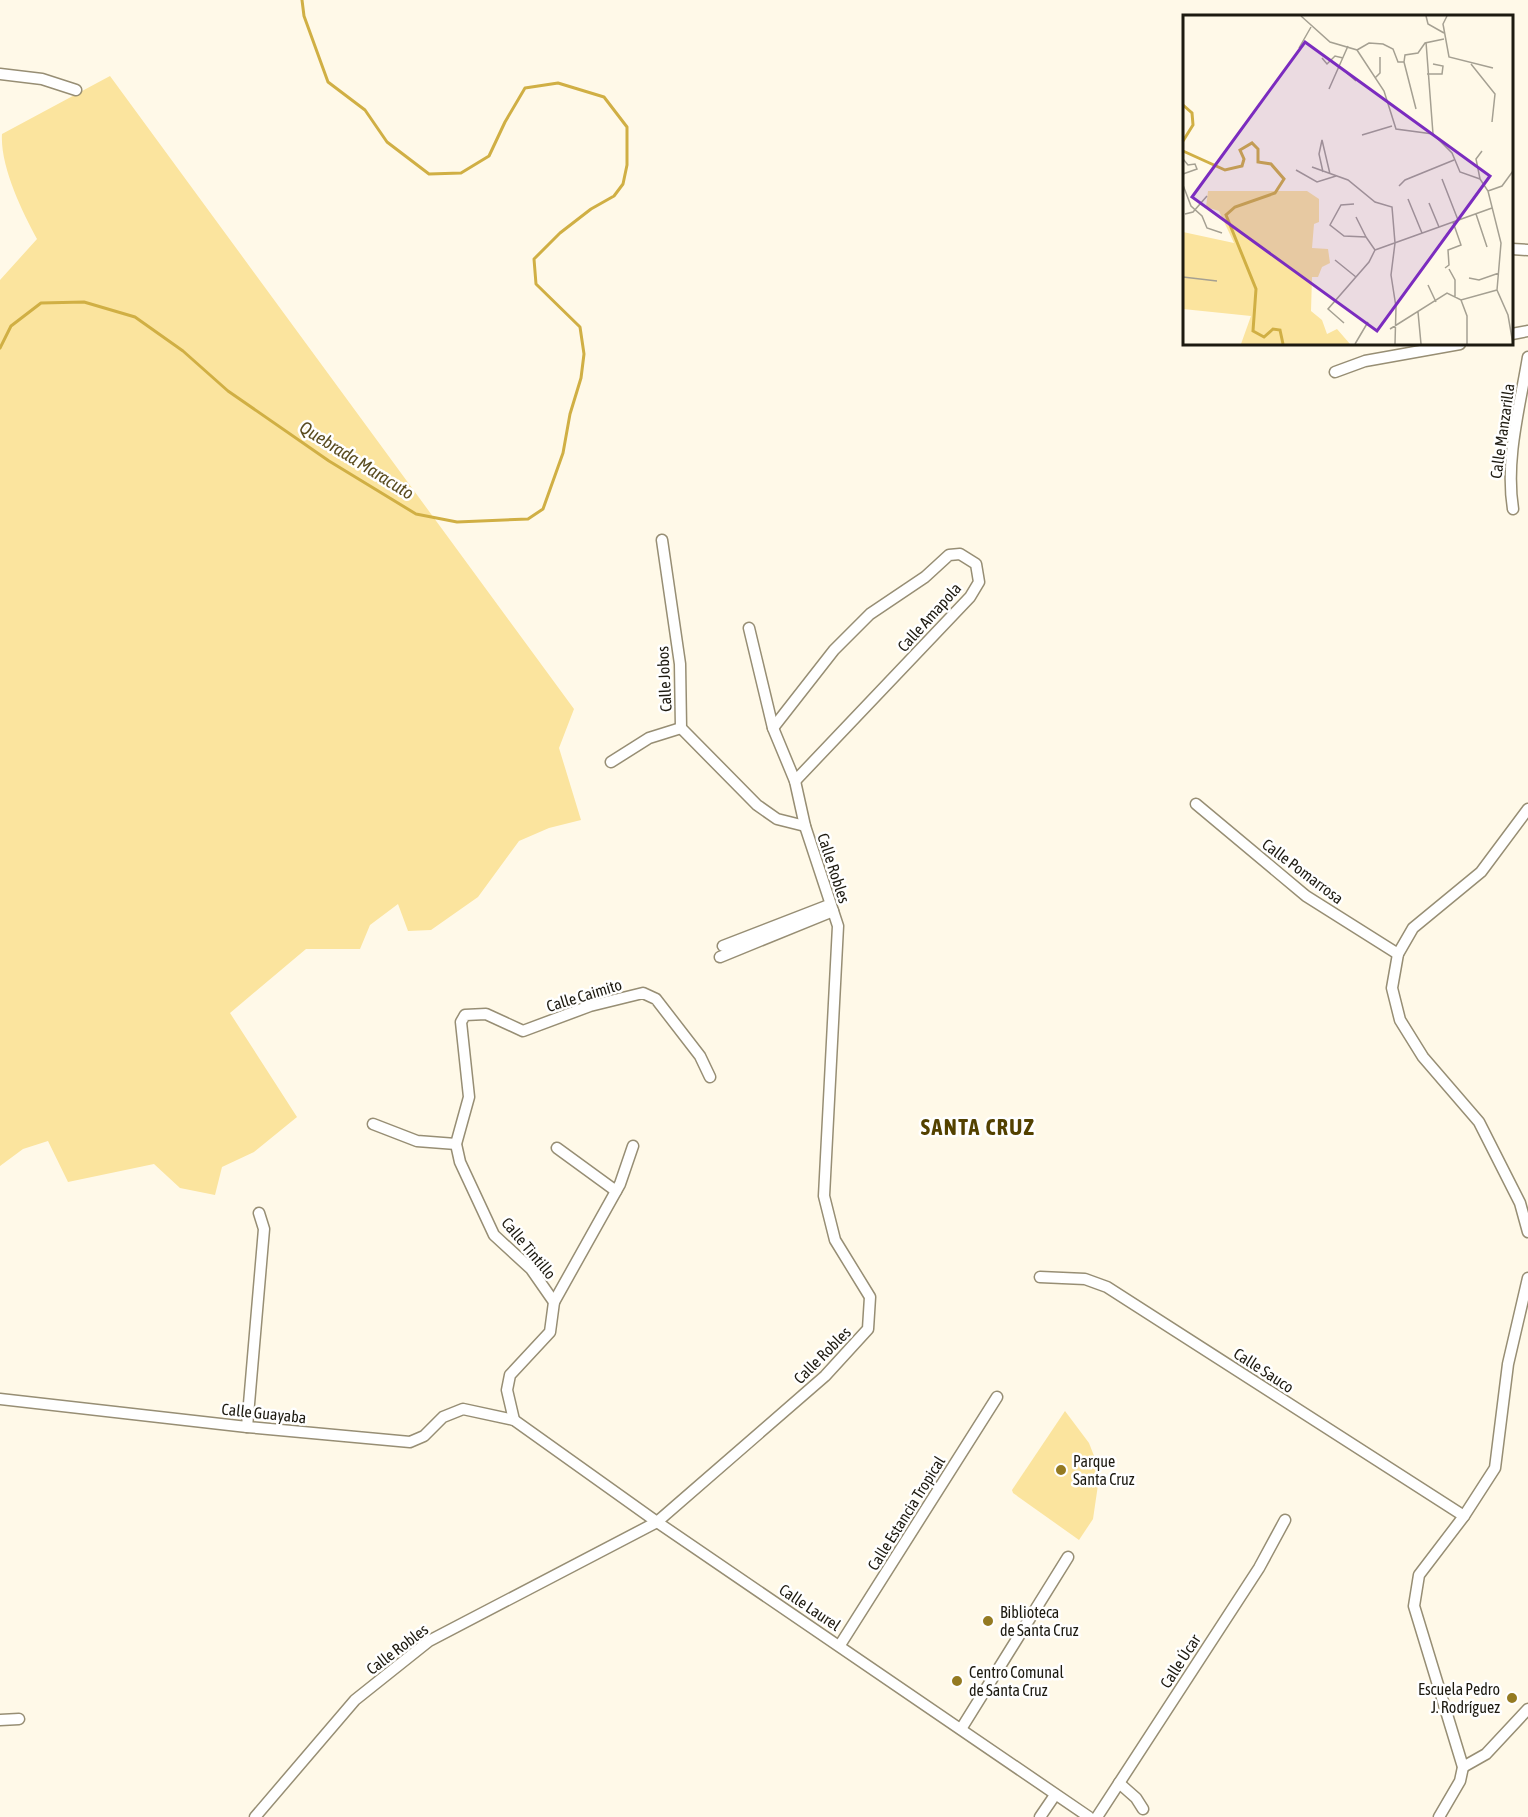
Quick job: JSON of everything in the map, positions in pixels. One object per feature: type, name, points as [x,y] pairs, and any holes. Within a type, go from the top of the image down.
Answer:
[{"type":"street","points":[[0,74],[42,79],[76,90]]},
{"type":"street","points":[[1513,249],[1528,250]]},
{"type":"street","points":[[1513,334],[1528,331]]},
{"type":"street","points":[[1335,372],[1365,361],[1454,345]]},
{"type":"street","name":"Calle Manzarilla","points":[[1513,509],[1509,487],[1510,465],[1528,357]]},
{"type":"street","name":"Calle Jobos","points":[[662,540],[680,664],[681,728],[757,805],[777,819],[805,826]]},
{"type":"street","name":"Calle Amapola","points":[[773,728],[834,650],[870,614],[925,577],[949,555],[960,554],[975,564],[979,582],[970,597],[795,781]]},
{"type":"street","name":"Calle Robles","points":[[255,1817],[355,1700],[429,1641],[657,1522],[825,1376],[868,1329],[870,1297],[835,1240],[824,1196],[838,926],[805,826],[795,781],[773,728],[749,628]]},
{"type":"street","points":[[611,762],[649,738],[681,728]]},
{"type":"street","name":"Calle Pomarrosa","points":[[1196,804],[1306,896],[1398,954]]},
{"type":"street","points":[[1528,809],[1480,872],[1413,928],[1398,954],[1392,988],[1400,1020],[1423,1057],[1479,1122],[1520,1203],[1528,1232]]},
{"type":"street","points":[[722,951],[832,908]]},
{"type":"street","name":"Calle Caimito","points":[[456,1144],[469,1097],[461,1022],[465,1015],[486,1014],[523,1031],[590,1006],[644,993],[656,999],[700,1056],[710,1077]]},
{"type":"street","points":[[373,1124],[417,1141],[456,1144]]},
{"type":"street","name":"Calle Tintillo","points":[[456,1144],[460,1162],[494,1235],[531,1269],[554,1302],[550,1332],[510,1375],[507,1390],[514,1420]]},
{"type":"street","points":[[554,1302],[616,1191],[633,1146]]},
{"type":"street","points":[[557,1148],[616,1191]]},
{"type":"street","points":[[247,1426],[264,1229],[259,1213]]},
{"type":"street","name":"Calle Sauco","points":[[1040,1277],[1085,1279],[1107,1287],[1464,1516]]},
{"type":"street","points":[[1439,1817],[1460,1781],[1463,1767],[1414,1606],[1419,1575],[1464,1516],[1495,1468],[1508,1364],[1528,1278]]},
{"type":"street","name":"Calle Estancia Tropical","points":[[840,1645],[997,1397]]},
{"type":"street","name":"Calle Guayaba","points":[[0,1399],[410,1442],[424,1436],[443,1417],[463,1409],[514,1420]]},
{"type":"street","name":"Calle Laurel","points":[[514,1420],[657,1522],[1089,1817]]},
{"type":"street","name":"Calle Úcar","points":[[1097,1817],[1259,1568],[1285,1520]]},
{"type":"street","points":[[962,1729],[1068,1557]]},
{"type":"street","points":[[1463,1767],[1486,1754],[1528,1709]]},
{"type":"street","points":[[0,1720],[19,1719]]},
{"type":"street","points":[[1119,1783],[1136,1798],[1143,1809]]},
{"type":"street","points":[[1040,1817],[1055,1795]]},
{"type":"shaded area","points":[[110,76],[574,709],[559,748],[581,820],[549,828],[519,841],[478,897],[431,930],[408,931],[398,904],[370,925],[360,949],[306,949],[230,1013],[297,1117],[254,1152],[222,1167],[215,1195],[180,1188],[154,1164],[68,1182],[48,1141],[23,1149],[0,1166],[0,280],[37,239],[8,174],[2,147],[2,134]]},
{"type":"shaded area","name":"Parque Santa Cruz","points":[[1065,1411],[1089,1443],[1099,1478],[1093,1519],[1079,1540],[1013,1493],[1012,1490]]},
{"type":"waterway","name":"Quebrada Maracuto","points":[[0,348],[11,326],[41,303],[84,302],[135,317],[183,351],[228,391],[329,461],[416,514],[457,522],[528,519],[543,509],[563,453],[570,414],[581,378],[584,354],[580,327],[536,284],[534,259],[560,233],[591,209],[614,196],[623,184],[627,165],[627,127],[604,97],[558,83],[525,88],[489,156],[461,173],[429,174],[387,142],[365,110],[328,82],[304,16],[302,0]]},
{"type":"place","name":"Parque Santa Cruz","points":[[1061,1470]]},
{"type":"place","name":"Biblioteca de Santa Cruz","points":[[988,1621]]},
{"type":"place","name":"Centro Comunal de Santa Cruz","points":[[957,1681]]},
{"type":"place","name":"Escuela Pedro J. Rodríguez","points":[[1512,1698]]},
{"type":"district","name":"SANTA CRUZ","points":[[978,1127]]}]
